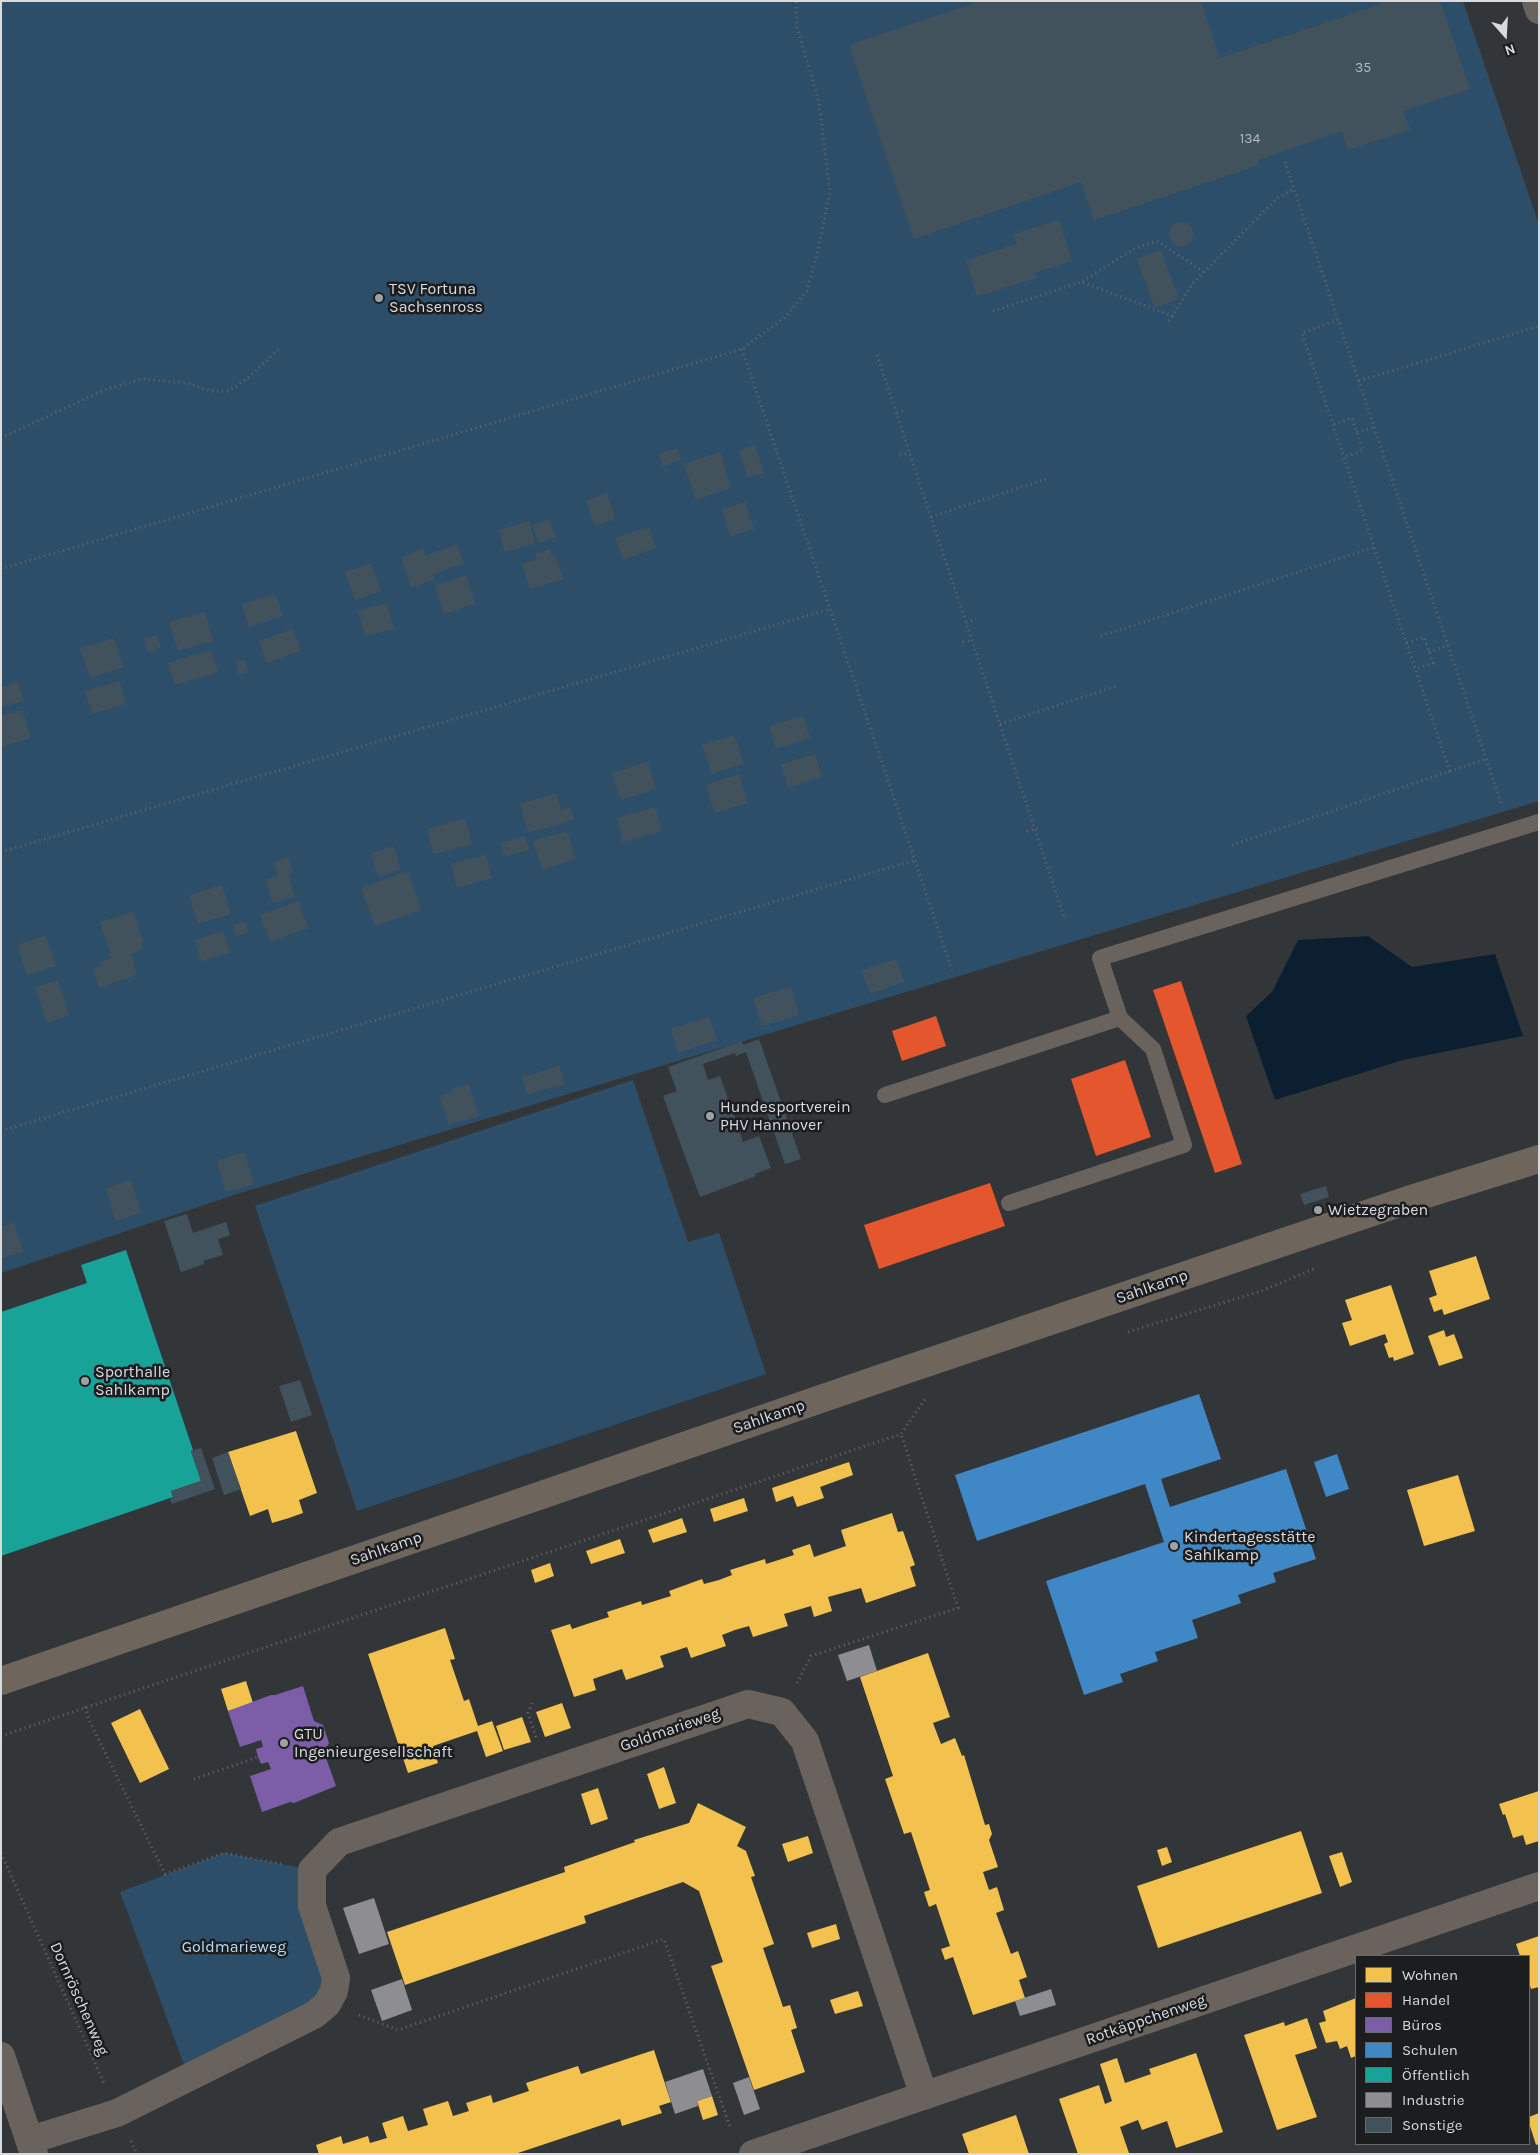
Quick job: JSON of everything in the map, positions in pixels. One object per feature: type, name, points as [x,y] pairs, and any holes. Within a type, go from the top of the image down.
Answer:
[{"type":"street","points":[[1536,1],[1539,10]]},
{"type":"street","name":"Sahlkamp","points":[[1,1682],[873,1381],[1414,1198],[1539,1159]]},
{"type":"street","name":"Goldmarieweg","points":[[312,1870],[339,1842],[548,1771],[748,1704],[782,1712]]},
{"type":"street","points":[[782,1712],[805,1741],[924,2096]]},
{"type":"street","points":[[1,2056],[32,2147],[118,2114],[314,2015],[328,2004],[334,1991],[336,1978],[312,1906],[312,1870]]},
{"type":"street","name":"Rotkäppchenweg","points":[[753,2154],[1539,1886]]},
{"type":"lane","points":[[1009,1203],[1184,1145],[1153,1049],[1120,1018],[1100,958],[1539,822]]},
{"type":"lane","points":[[885,1095],[1120,1018]]},
{"type":"path","points":[[1,569],[742,349],[784,318],[808,291],[830,192],[819,102],[797,27],[796,1]]},
{"type":"path","points":[[1285,162],[1510,830]]},
{"type":"path","points":[[1169,321],[1194,283],[1204,272],[1277,198],[1294,189]]},
{"type":"path","points":[[994,311],[1081,282],[1136,248],[1157,241],[1204,272]]},
{"type":"path","points":[[1081,282],[1173,316]]},
{"type":"path","points":[[1338,320],[1302,333],[1450,772]]},
{"type":"path","points":[[1359,381],[1539,326]]},
{"type":"path","points":[[1,438],[104,390],[142,379],[187,383],[210,390],[229,391],[249,377],[280,348]]},
{"type":"path","points":[[742,349],[952,970]]},
{"type":"path","points":[[878,355],[1064,917]]},
{"type":"path","points":[[896,413],[904,410]]},
{"type":"path","points":[[1334,424],[1352,418],[1363,450],[1344,457]]},
{"type":"path","points":[[1356,432],[1374,427]]},
{"type":"path","points":[[900,455],[910,453]]},
{"type":"path","points":[[931,517],[1049,478]]},
{"type":"path","points":[[1101,636],[1375,547]]},
{"type":"path","points":[[1,852],[830,609]]},
{"type":"path","points":[[966,622],[976,618]]},
{"type":"path","points":[[1407,643],[1424,637],[1433,663],[1416,669]]},
{"type":"path","points":[[963,642],[972,640]]},
{"type":"path","points":[[1429,652],[1448,645]]},
{"type":"path","points":[[1000,724],[1117,686]]},
{"type":"path","points":[[1232,845],[1486,759]]},
{"type":"path","points":[[1027,832],[1041,827]]},
{"type":"path","points":[[1,1131],[915,860]]},
{"type":"path","points":[[1120,1334],[1261,1291],[1323,1265]]},
{"type":"path","points":[[1,1736],[901,1434],[926,1397]]},
{"type":"path","points":[[782,1712],[811,1656],[958,1608],[901,1434]]},
{"type":"path","points":[[532,1703],[528,1713],[548,1771]]},
{"type":"path","points":[[86,1706],[90,1722],[165,1874],[224,1853],[312,1870]]},
{"type":"path","points":[[194,1779],[258,1757]]},
{"type":"path","name":"Dornröschenweg","points":[[1,1853],[137,2154]]},
{"type":"path","points":[[328,2004],[398,2030],[664,1939],[730,2127]]},
{"type":"green space","points":[[1,1],[1463,1],[1539,225],[1539,801],[237,1194],[1,1273]]},
{"type":"green space","points":[[633,1080],[688,1242],[719,1233],[766,1374],[357,1511],[255,1206]]},
{"type":"green space","name":"Goldmarieweg","points":[[224,1853],[312,1870],[334,1991],[189,2078],[120,1892]]},
{"type":"shaded area","points":[[1368,936],[1412,967],[1495,954],[1523,1036],[1403,1060],[1275,1100],[1246,1016],[1272,992],[1298,940]]},
{"type":"building: Wohnen","points":[[1476,1256],[1490,1299],[1444,1315],[1442,1309],[1434,1312],[1429,1298],[1437,1295],[1429,1271]]},
{"type":"building: Wohnen","points":[[1391,1285],[1414,1354],[1394,1361],[1393,1357],[1389,1358],[1384,1344],[1388,1342],[1385,1334],[1350,1346],[1342,1323],[1352,1320],[1345,1300]]},
{"type":"building: Wohnen","points":[[1444,1330],[1446,1337],[1454,1334],[1463,1358],[1439,1366],[1428,1336]]},
{"type":"building: Wohnen","points":[[296,1431],[317,1493],[299,1500],[303,1513],[289,1518],[272,1523],[268,1509],[250,1516],[228,1452]]},
{"type":"building: Wohnen","points":[[849,1462],[853,1475],[820,1487],[824,1498],[797,1507],[793,1496],[776,1502],[772,1488]]},
{"type":"building: Wohnen","points":[[1458,1475],[1475,1531],[1424,1546],[1407,1490]]},
{"type":"building: Wohnen","points":[[744,1498],[748,1511],[714,1522],[710,1509]]},
{"type":"building: Wohnen","points":[[892,1513],[898,1532],[903,1531],[915,1565],[910,1567],[916,1586],[866,1603],[861,1588],[828,1597],[832,1611],[814,1617],[811,1606],[784,1614],[788,1626],[753,1637],[749,1626],[735,1630],[722,1635],[726,1646],[691,1658],[687,1647],[660,1656],[664,1667],[626,1680],[622,1669],[593,1679],[596,1690],[574,1697],[551,1630],[570,1624],[572,1629],[609,1617],[607,1612],[641,1601],[642,1605],[671,1596],[669,1591],[702,1579],[704,1584],[719,1580],[732,1575],[730,1570],[765,1559],[766,1564],[794,1555],[792,1550],[810,1544],[814,1557],[846,1546],[841,1530]]},
{"type":"building: Wohnen","points":[[682,1518],[687,1532],[653,1543],[648,1530]]},
{"type":"building: Wohnen","points":[[620,1539],[625,1553],[591,1564],[586,1551]]},
{"type":"building: Wohnen","points":[[550,1563],[554,1576],[535,1583],[531,1570]]},
{"type":"building: Wohnen","points":[[445,1628],[455,1659],[450,1660],[464,1701],[469,1699],[478,1726],[492,1721],[503,1751],[486,1757],[477,1731],[433,1746],[438,1763],[408,1773],[368,1654]]},
{"type":"building: Wohnen","points":[[928,1653],[950,1717],[933,1723],[941,1744],[955,1738],[962,1756],[964,1755],[985,1825],[989,1824],[992,1834],[989,1840],[998,1867],[983,1872],[989,1890],[997,1887],[1004,1910],[996,1913],[1011,1954],[1018,1951],[1027,1977],[1019,1980],[1025,1998],[973,2015],[953,1957],[945,1960],[941,1949],[950,1946],[936,1904],[929,1907],[924,1892],[930,1890],[911,1832],[904,1834],[885,1779],[893,1776],[860,1677]]},
{"type":"building: Wohnen","points":[[246,1681],[253,1703],[228,1711],[221,1689]]},
{"type":"building: Wohnen","points":[[562,1703],[571,1728],[545,1737],[536,1712]]},
{"type":"building: Wohnen","points":[[140,1709],[169,1769],[140,1783],[111,1723]]},
{"type":"building: Wohnen","points":[[522,1717],[531,1742],[504,1750],[496,1726]]},
{"type":"building: Wohnen","points":[[664,1767],[676,1803],[659,1809],[647,1774]]},
{"type":"building: Wohnen","points":[[598,1788],[608,1819],[591,1825],[581,1794]]},
{"type":"building: Wohnen","points":[[1539,1791],[1539,1841],[1526,1845],[1523,1835],[1513,1838],[1505,1814],[1503,1815],[1499,1804]]},
{"type":"building: Wohnen","points":[[698,1803],[746,1827],[737,1846],[746,1851],[755,1876],[751,1877],[774,1944],[763,1948],[783,2007],[790,2005],[797,2028],[791,2030],[805,2072],[754,2090],[711,1966],[723,1962],[699,1891],[683,1882],[584,1916],[586,1923],[405,1985],[387,1932],[565,1872],[564,1867],[635,1842],[634,1840],[689,1823]]},
{"type":"building: Wohnen","points":[[1301,1831],[1322,1893],[1158,1948],[1137,1886]]},
{"type":"building: Wohnen","points":[[808,1836],[813,1853],[788,1862],[782,1844]]},
{"type":"building: Wohnen","points":[[1167,1847],[1172,1862],[1162,1866],[1157,1850]]},
{"type":"building: Wohnen","points":[[1342,1852],[1352,1882],[1340,1887],[1329,1856]]},
{"type":"building: Wohnen","points":[[836,1924],[840,1939],[812,1948],[807,1933]]},
{"type":"building: Wohnen","points":[[1539,1936],[1539,1987],[1531,1989],[1530,1955],[1520,1955],[1516,1944]]},
{"type":"building: Wohnen","points":[[858,1991],[863,2006],[835,2014],[830,2000]]},
{"type":"building: Wohnen","points":[[1355,1998],[1355,2056],[1351,2058],[1347,2046],[1340,2049],[1337,2041],[1326,2043],[1319,2023],[1326,2021],[1323,2011]]},
{"type":"building: Wohnen","points":[[1307,2018],[1317,2048],[1295,2055],[1317,2117],[1277,2130],[1244,2035],[1284,2022],[1285,2026]]},
{"type":"building: Wohnen","points":[[654,2050],[671,2102],[659,2106],[662,2113],[622,2126],[620,2119],[515,2154],[319,2154],[316,2145],[341,2136],[343,2144],[368,2136],[370,2143],[387,2138],[382,2123],[403,2116],[408,2131],[428,2125],[423,2109],[448,2101],[453,2116],[469,2111],[466,2103],[491,2095],[493,2103],[529,2091],[526,2083],[578,2066],[581,2074]]},
{"type":"building: Wohnen","points":[[1196,2053],[1223,2132],[1176,2148],[1167,2121],[1142,2130],[1138,2120],[1120,2127],[1129,2153],[1078,2154],[1059,2099],[1099,2085],[1105,2104],[1112,2101],[1100,2064],[1117,2058],[1125,2083],[1151,2074],[1149,2069]]},
{"type":"building: Wohnen","points":[[712,2096],[718,2115],[703,2120],[697,2101]]},
{"type":"building: Wohnen","points":[[1539,2113],[1539,2144],[1536,2145],[1530,2126],[1530,2117]]},
{"type":"building: Wohnen","points":[[1016,2115],[1029,2154],[969,2154],[962,2134]]},
{"type":"building: Handel","points":[[1181,981],[1242,1164],[1215,1173],[1153,990]]},
{"type":"building: Handel","points":[[936,1016],[946,1046],[902,1061],[892,1031]]},
{"type":"building: Handel","points":[[1125,1060],[1151,1137],[1096,1156],[1071,1079]]},
{"type":"building: Handel","points":[[990,1183],[1005,1226],[879,1269],[864,1225]]},
{"type":"building: Büros","points":[[303,1686],[314,1721],[323,1725],[329,1743],[324,1752],[336,1786],[294,1803],[290,1802],[262,1812],[250,1776],[271,1769],[268,1762],[261,1764],[258,1757],[256,1749],[263,1747],[261,1740],[240,1747],[228,1711],[271,1695]]},
{"type":"building: Schulen","points":[[1199,1394],[1221,1459],[1161,1479],[1170,1507],[1286,1469],[1316,1559],[1273,1573],[1276,1582],[1238,1595],[1241,1603],[1192,1620],[1198,1638],[1155,1652],[1158,1661],[1120,1674],[1123,1682],[1084,1695],[1046,1581],[1164,1542],[1145,1484],[977,1541],[955,1475]]},
{"type":"building: Schulen","points":[[1337,1454],[1349,1489],[1326,1497],[1314,1462]]},
{"type":"building: Öffentlich","name":"Sporthalle Sahlkamp","points":[[126,1250],[193,1450],[191,1451],[201,1481],[171,1491],[173,1497],[1,1556],[1,1312],[87,1283],[81,1265]]},
{"type":"building: Industrie","points":[[869,1645],[877,1671],[847,1681],[838,1655]]},
{"type":"building: Industrie","points":[[374,1898],[389,1944],[359,1954],[343,1908]]},
{"type":"building: Industrie","points":[[402,1979],[412,2010],[382,2021],[371,1990]]},
{"type":"building: Industrie","points":[[1051,1989],[1056,2005],[1020,2016],[1015,2001]]},
{"type":"building: Industrie","points":[[703,2069],[712,2096],[697,2101],[698,2106],[675,2114],[665,2082]]},
{"type":"building: Industrie","points":[[749,2077],[760,2109],[744,2115],[733,2083]]},
{"type":"building: Sonstige","points":[[981,1],[1201,1],[1220,58],[1390,1],[1440,1],[1470,89],[1403,111],[1410,130],[1348,150],[1342,131],[1258,160],[1259,165],[1094,220],[1081,182],[914,239],[849,45]]},
{"type":"building: Sonstige","points":[[1059,220],[1072,261],[1035,273],[1037,278],[977,296],[966,260],[1017,244],[1014,234]]},
{"type":"building: Sonstige","points":[[1181,222],[1186,223],[1192,229],[1192,239],[1186,245],[1181,246],[1176,245],[1170,239],[1169,234],[1170,229],[1176,223]]},
{"type":"building: Sonstige","points":[[1161,250],[1179,299],[1155,308],[1137,259]]},
{"type":"building: Sonstige","points":[[755,445],[764,473],[748,478],[739,451]]},
{"type":"building: Sonstige","points":[[678,448],[681,460],[663,466],[659,454]]},
{"type":"building: Sonstige","points":[[720,452],[731,488],[696,500],[684,464]]},
{"type":"building: Sonstige","points":[[607,493],[615,519],[595,526],[586,501]]},
{"type":"building: Sonstige","points":[[745,502],[754,529],[730,536],[722,509]]},
{"type":"building: Sonstige","points":[[549,519],[556,537],[539,543],[532,525]]},
{"type":"building: Sonstige","points":[[529,521],[535,543],[505,552],[499,530]]},
{"type":"building: Sonstige","points":[[649,527],[656,548],[623,560],[615,538]]},
{"type":"building: Sonstige","points":[[457,544],[464,563],[432,575],[434,580],[411,588],[401,557],[423,549],[425,556]]},
{"type":"building: Sonstige","points":[[550,549],[552,556],[555,554],[563,579],[530,589],[522,564],[537,559],[535,554]]},
{"type":"building: Sonstige","points":[[371,563],[381,591],[355,600],[345,572]]},
{"type":"building: Sonstige","points":[[466,575],[475,604],[444,614],[435,586]]},
{"type":"building: Sonstige","points":[[275,594],[283,616],[249,627],[242,604]]},
{"type":"building: Sonstige","points":[[387,603],[394,629],[365,636],[358,611]]},
{"type":"building: Sonstige","points":[[205,612],[213,641],[178,651],[169,622]]},
{"type":"building: Sonstige","points":[[293,629],[301,651],[266,663],[259,641]]},
{"type":"building: Sonstige","points":[[157,635],[161,647],[148,652],[144,639]]},
{"type":"building: Sonstige","points":[[114,638],[123,667],[90,678],[80,648]]},
{"type":"building: Sonstige","points":[[211,650],[218,672],[175,685],[168,663]]},
{"type":"building: Sonstige","points":[[245,660],[248,672],[239,674],[236,662]]},
{"type":"building: Sonstige","points":[[119,681],[126,704],[92,714],[85,691]]},
{"type":"building: Sonstige","points":[[18,682],[24,701],[1,707],[1,687]]},
{"type":"building: Sonstige","points":[[22,710],[31,738],[2,747],[1,716]]},
{"type":"building: Sonstige","points":[[803,716],[810,738],[776,749],[769,726]]},
{"type":"building: Sonstige","points":[[734,735],[744,763],[712,774],[702,745]]},
{"type":"building: Sonstige","points":[[815,754],[822,777],[788,787],[781,764]]},
{"type":"building: Sonstige","points":[[648,762],[656,789],[621,800],[612,773]]},
{"type":"building: Sonstige","points":[[739,774],[748,803],[715,813],[706,785]]},
{"type":"building: Sonstige","points":[[556,793],[561,810],[570,807],[574,820],[528,833],[520,804]]},
{"type":"building: Sonstige","points":[[655,807],[662,831],[623,842],[617,818]]},
{"type":"building: Sonstige","points":[[465,818],[472,844],[434,854],[427,829]]},
{"type":"building: Sonstige","points":[[567,831],[576,859],[542,870],[533,841]]},
{"type":"building: Sonstige","points":[[525,836],[529,850],[505,857],[501,843]]},
{"type":"building: Sonstige","points":[[394,846],[401,869],[378,877],[371,853]]},
{"type":"building: Sonstige","points":[[486,855],[492,878],[457,888],[451,864]]},
{"type":"building: Sonstige","points":[[288,857],[293,872],[288,874],[295,897],[273,903],[266,880],[278,876],[274,862]]},
{"type":"building: Sonstige","points":[[408,871],[421,910],[375,926],[361,888]]},
{"type":"building: Sonstige","points":[[222,885],[231,914],[198,924],[189,895]]},
{"type":"building: Sonstige","points":[[298,901],[308,928],[270,942],[260,915]]},
{"type":"building: Sonstige","points":[[134,912],[143,942],[141,943],[143,949],[131,954],[137,975],[99,988],[93,968],[101,966],[100,962],[112,958],[100,922]]},
{"type":"building: Sonstige","points":[[245,922],[249,933],[236,936],[233,925]]},
{"type":"building: Sonstige","points":[[223,931],[230,953],[201,961],[195,940]]},
{"type":"building: Sonstige","points":[[46,936],[56,966],[27,975],[17,945]]},
{"type":"building: Sonstige","points":[[896,959],[904,982],[870,994],[862,970]]},
{"type":"building: Sonstige","points":[[58,980],[69,1015],[47,1023],[35,987]]},
{"type":"building: Sonstige","points":[[791,987],[799,1015],[762,1026],[753,998]]},
{"type":"building: Sonstige","points":[[709,1017],[717,1040],[678,1053],[671,1029]]},
{"type":"building: Sonstige","points":[[759,1039],[801,1159],[785,1164],[746,1052],[736,1056],[735,1053],[703,1064],[708,1080],[720,1076],[743,1142],[759,1136],[771,1168],[755,1174],[756,1176],[700,1197],[663,1096],[677,1091],[668,1067],[742,1041],[743,1045]]},
{"type":"building: Sonstige","points":[[559,1066],[565,1084],[527,1094],[522,1077]]},
{"type":"building: Sonstige","points":[[469,1084],[479,1116],[449,1125],[440,1096],[452,1092],[451,1089]]},
{"type":"building: Sonstige","points":[[244,1152],[254,1184],[226,1192],[217,1161]]},
{"type":"building: Sonstige","points":[[131,1180],[141,1213],[116,1221],[106,1188]]},
{"type":"building: Sonstige","points":[[1326,1186],[1329,1197],[1304,1205],[1300,1194]]},
{"type":"building: Sonstige","points":[[187,1214],[193,1233],[226,1222],[230,1235],[218,1239],[223,1255],[203,1261],[204,1264],[181,1272],[164,1221]]},
{"type":"building: Sonstige","points":[[14,1223],[23,1252],[1,1258],[1,1227]]},
{"type":"building: Sonstige","points":[[300,1380],[312,1415],[291,1422],[279,1386]]},
{"type":"building: Sonstige","points":[[201,1448],[215,1489],[172,1504],[170,1499],[173,1497],[171,1491],[201,1481],[191,1451]]},
{"type":"building: Sonstige","points":[[228,1452],[241,1489],[224,1495],[212,1458]]},
{"type":"place","name":"TSV Fortuna Sachsenross","points":[[379,298]]},
{"type":"place","name":"Hundesportverein PHV Hannover","points":[[710,1116]]},
{"type":"place","name":"Wietzegraben","points":[[1318,1210]]},
{"type":"place","name":"Sporthalle Sahlkamp","points":[[85,1381]]},
{"type":"place","name":"Kindertagesstätte Sahlkamp","points":[[1174,1546]]},
{"type":"place","name":"GTU Ingenieurgesellschaft","points":[[284,1743]]}]
